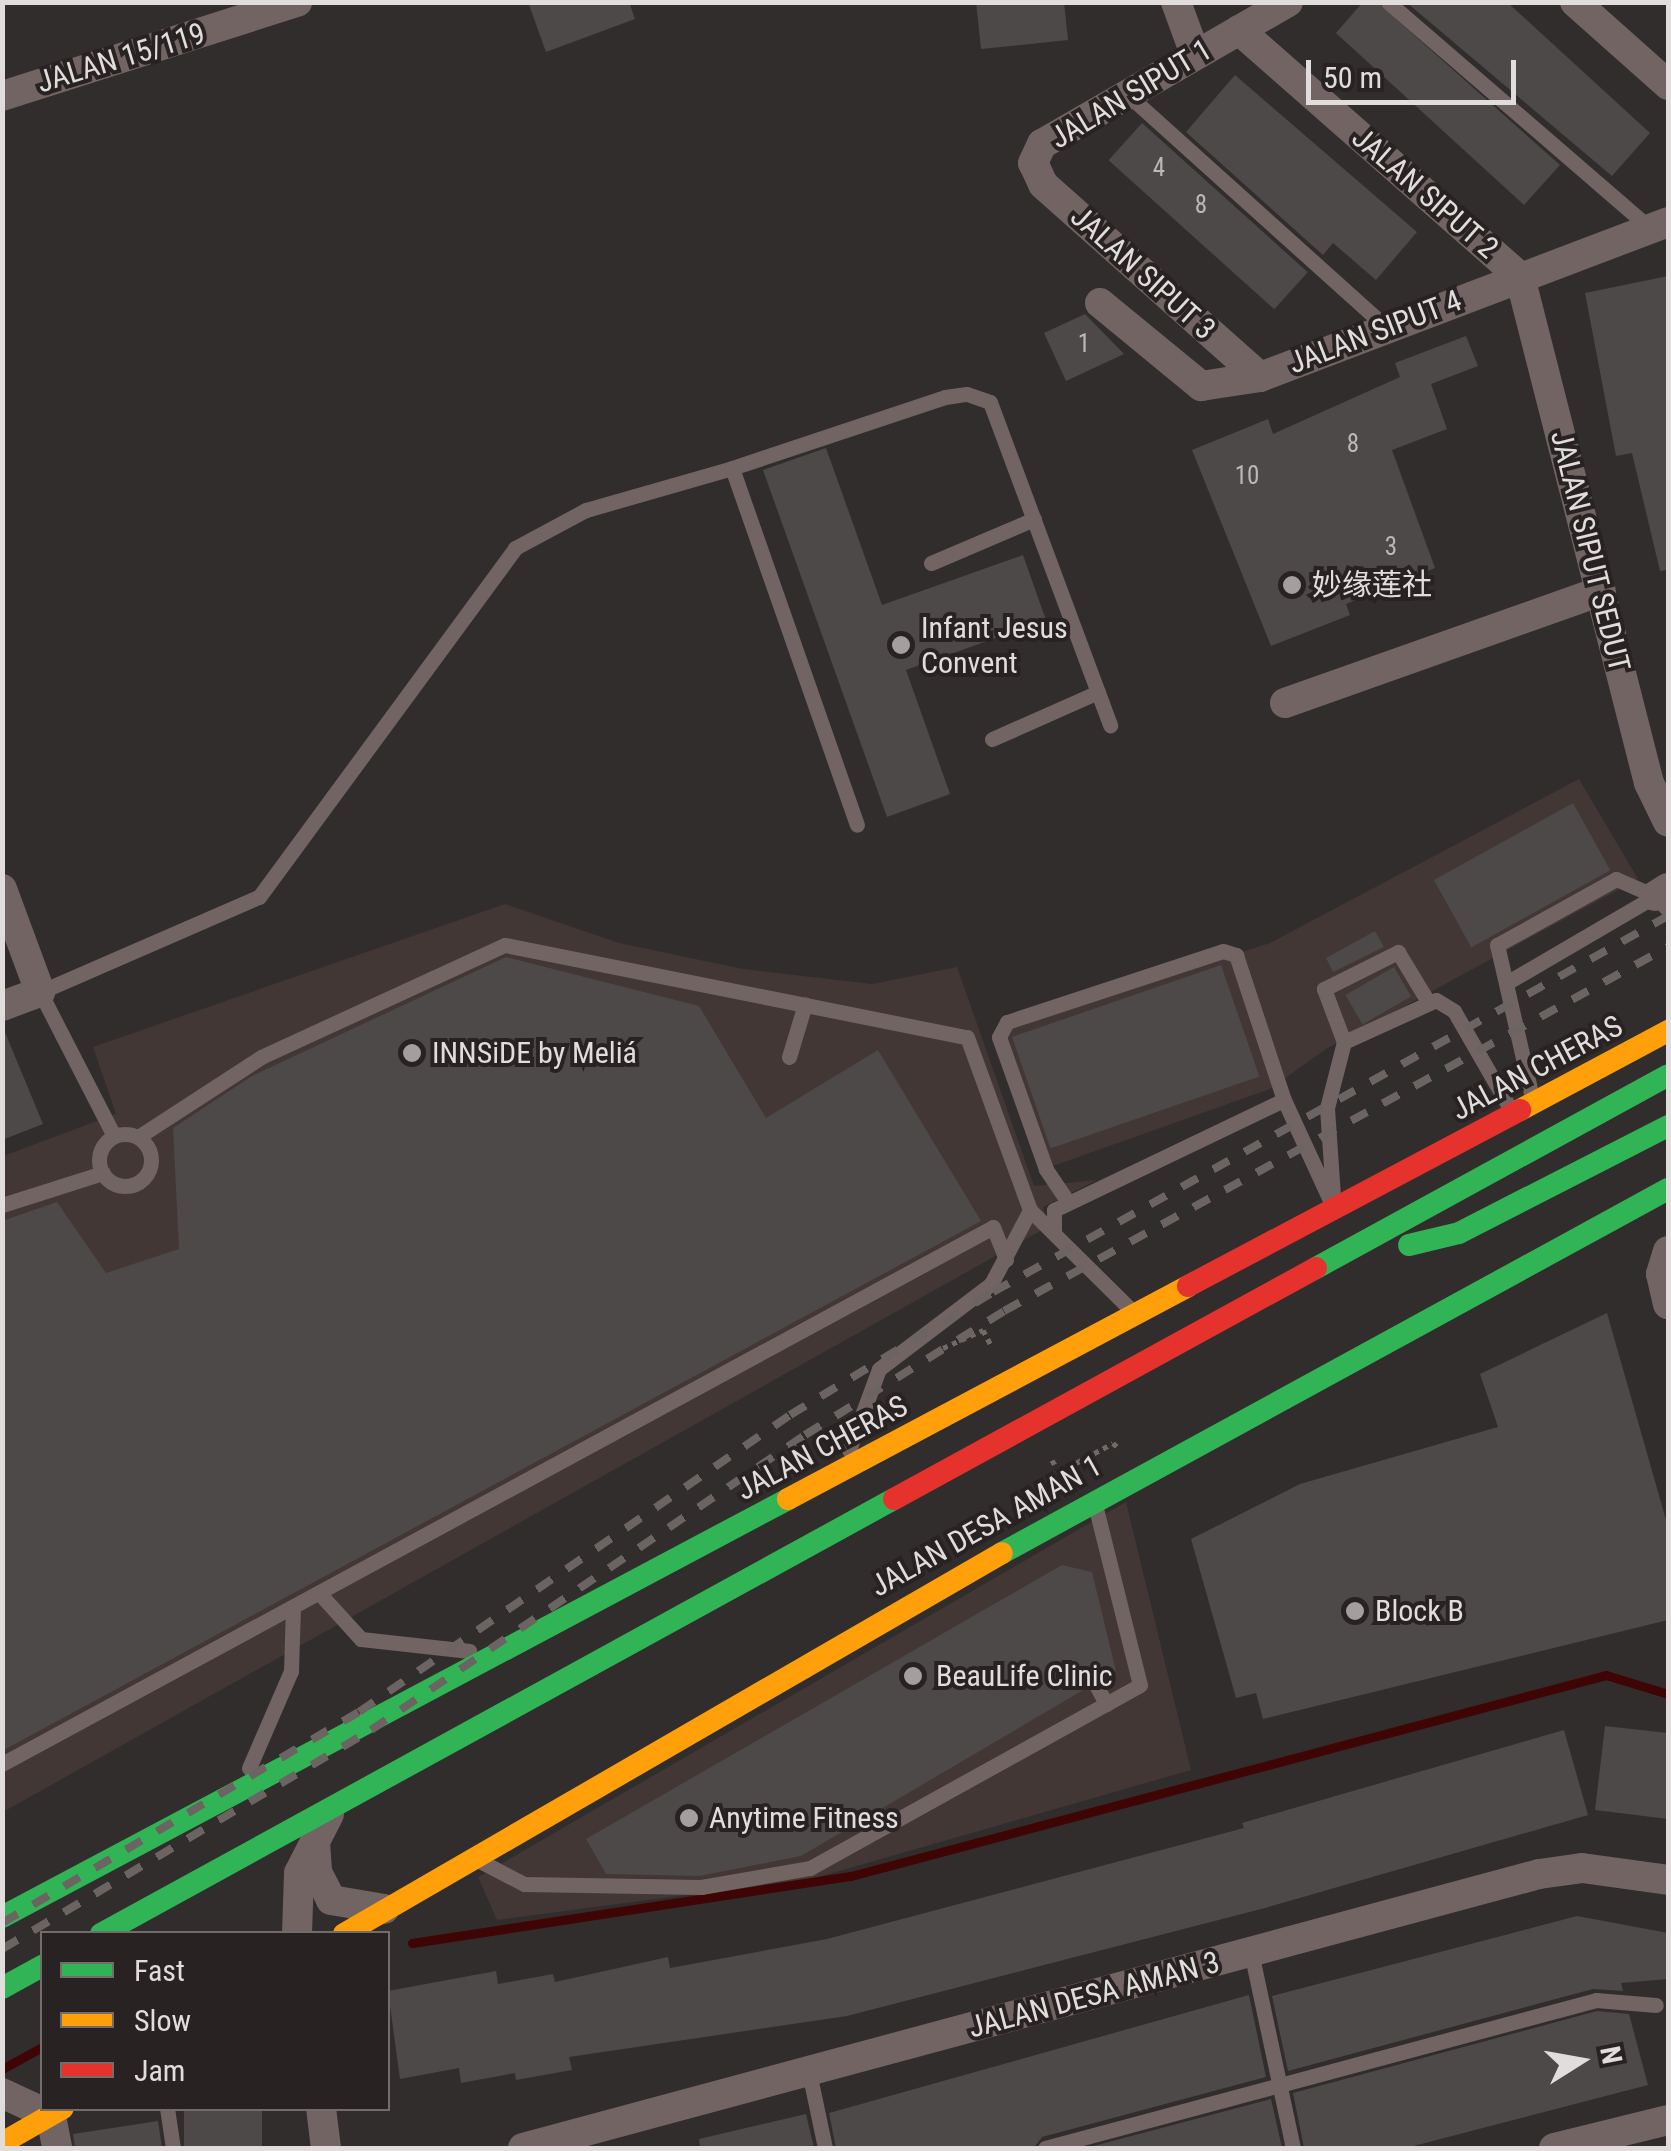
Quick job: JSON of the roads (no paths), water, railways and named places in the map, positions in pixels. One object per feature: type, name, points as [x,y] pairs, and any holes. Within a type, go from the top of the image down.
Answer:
[{"type":"main road","points":[[1610,1064],[1634,1016]]},
{"type":"main road","name":"JALAN CHERAS","points":[[2,1917],[1668,1031]]},
{"type":"main road","points":[[106,1931],[1668,1075]]},
{"type":"main road","points":[[1353,1248],[1415,1245],[1459,1233],[1668,1126]]},
{"type":"main road","name":"JALAN DESA AMAN 1","points":[[349,1931],[1094,1500],[1668,1190]]},
{"type":"main road","points":[[2,1988],[40,1967]]},
{"type":"main road","points":[[2,2142],[57,2112]]},
{"type":"street","name":"JALAN 15/119","points":[[2,96],[297,2]]},
{"type":"street","points":[[1176,2],[1195,54]]},
{"type":"street","name":"JALAN SIPUT 1","points":[[1033,163],[1042,144],[1288,2]]},
{"type":"street","points":[[1575,2],[1668,85]]},
{"type":"street","name":"JALAN SIPUT 2","points":[[1240,30],[1520,277]]},
{"type":"street","name":"JALAN SIPUT 3","points":[[1033,163],[1043,184],[1260,377]]},
{"type":"street","name":"JALAN SIPUT 4","points":[[1100,302],[1201,386],[1260,377],[1660,226]]},
{"type":"street","name":"JALAN SIPUT SEDUT","points":[[1520,277],[1649,784],[1668,822]]},
{"type":"street","points":[[1286,702],[1601,591]]},
{"type":"street","points":[[2,889],[40,992],[2,1006]]},
{"type":"street","points":[[1668,1251],[1660,1274],[1668,1304]]},
{"type":"street","points":[[297,1931],[299,1873],[332,1807]]},
{"type":"street","points":[[315,1842],[318,1872],[331,1900],[384,1908]]},
{"type":"street","name":"JALAN DESA AMAN 3","points":[[523,2148],[1538,1874],[1582,1868],[1668,1880]]},
{"type":"street","points":[[2,2093],[40,2106]]},
{"type":"street","points":[[321,2111],[326,2148]]},
{"type":"street","points":[[57,2112],[57,2148]]},
{"type":"street","points":[[1554,2148],[1668,2120]]},
{"type":"lane","points":[[1388,2],[1660,226]]},
{"type":"lane","points":[[1127,94],[1387,328]]},
{"type":"lane","points":[[114,1136],[40,992],[259,897],[514,548],[586,510],[967,394],[990,402],[1110,725]]},
{"type":"lane","points":[[732,468],[858,825]]},
{"type":"lane","points":[[931,563],[1034,519]]},
{"type":"lane","points":[[992,740],[1098,692]]},
{"type":"lane","points":[[1524,1110],[1508,982],[1497,945],[1616,880],[1664,899]]},
{"type":"lane","points":[[1508,982],[1664,899]]},
{"type":"lane","points":[[103,1172],[102,1148],[114,1136],[138,1137],[260,1057],[506,945],[967,1037],[1030,1210],[1137,1315]]},
{"type":"lane","points":[[1068,1202],[1046,1169],[999,1037],[1008,1022],[1223,950],[1236,955],[1284,1100],[1334,1210]]},
{"type":"lane","points":[[1334,1210],[1326,1108],[1344,1042],[1324,989],[1394,951],[1402,953],[1427,1000],[1454,1011],[1524,1110]]},
{"type":"lane","points":[[1344,1042],[1427,1000]]},
{"type":"lane","points":[[789,1057],[805,1004]]},
{"type":"lane","points":[[1054,1232],[1054,1210],[1284,1100]]},
{"type":"lane","points":[[103,1172],[123,1186],[146,1176],[152,1159],[138,1137]]},
{"type":"lane","points":[[2,1205],[103,1172]]},
{"type":"lane","points":[[841,1472],[879,1369],[991,1284],[1030,1210]]},
{"type":"lane","points":[[2,1764],[993,1227],[1006,1259]]},
{"type":"lane","points":[[473,1858],[524,1884],[701,1887],[805,1862],[1140,1685],[1094,1500]]},
{"type":"lane","points":[[320,1594],[360,1639],[428,1642],[495,1656]]},
{"type":"lane","points":[[241,1790],[291,1671],[292,1609]]},
{"type":"lane","points":[[1095,1683],[1106,1704]]},
{"type":"lane","points":[[1251,1952],[1293,2148]]},
{"type":"lane","points":[[1046,2148],[1596,2000],[1656,2004]]},
{"type":"lane","points":[[809,2072],[825,2148]]},
{"type":"lane","points":[[168,2111],[174,2148]]},
{"type":"waterway","points":[[412,1943],[851,1876],[1606,1675],[1668,1694]]},
{"type":"waterway","points":[[2,2069],[40,2048]]},
{"type":"railway","points":[[2,1923],[359,1712],[790,1415],[993,1292],[1668,916]]},
{"type":"railway","points":[[2,1949],[371,1730],[805,1435],[1004,1311],[1668,947]]},
{"type":"place","name":"妙缘莲社","points":[[1292,585]]},
{"type":"place","name":"Infant Jesus Convent","points":[[901,645]]},
{"type":"place","name":"INNSiDE by Meliá","points":[[412,1053]]},
{"type":"place","name":"Block B","points":[[1355,1611]]},
{"type":"place","name":"BeauLife Clinic","points":[[913,1676]]},
{"type":"place","name":"Anytime Fitness","points":[[689,1818]]}]
